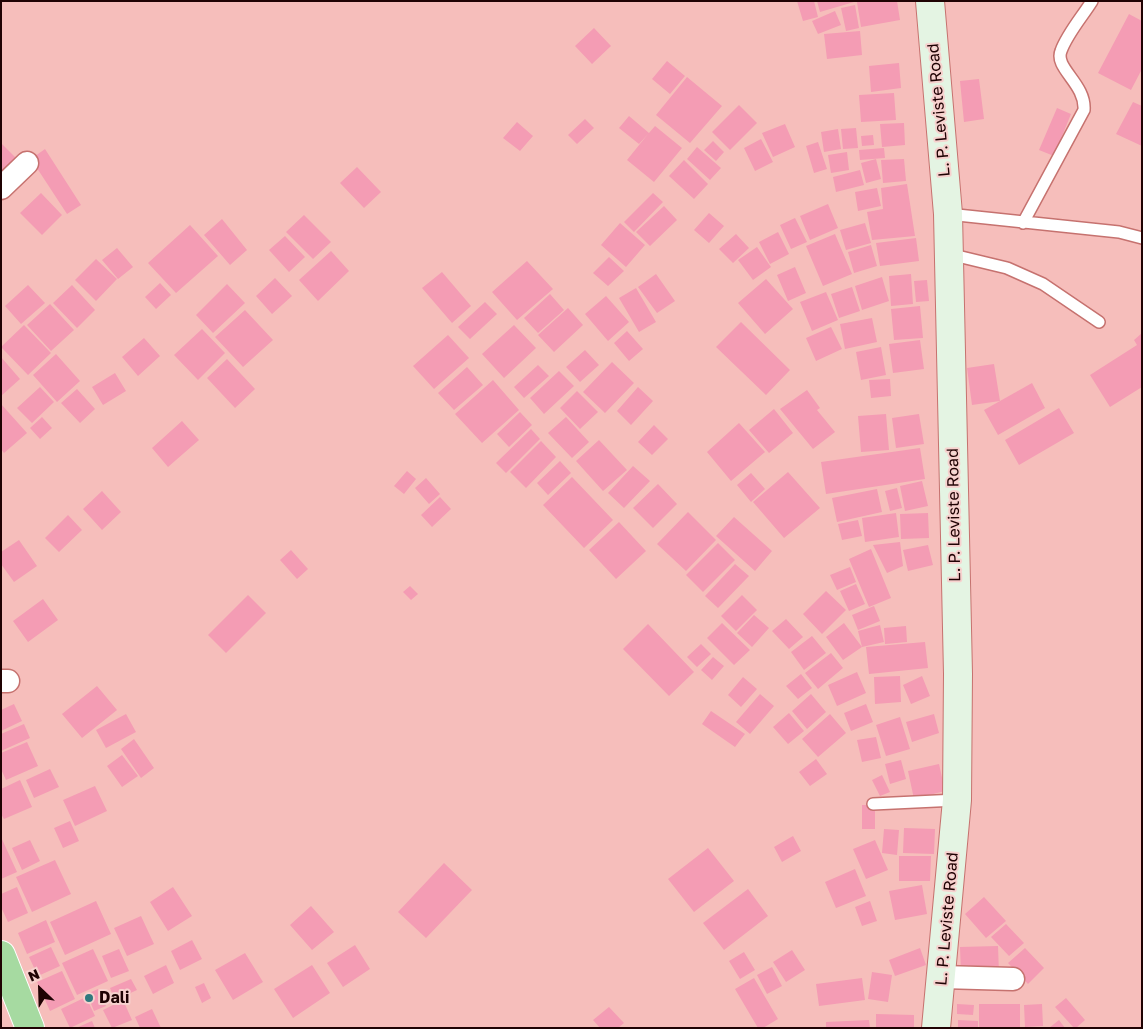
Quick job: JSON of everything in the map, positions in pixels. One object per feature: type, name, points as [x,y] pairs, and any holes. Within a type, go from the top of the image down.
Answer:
[{"type":"highway","points":[[1,956],[30,1028]]},
{"type":"main road","name":"L. P. Leviste Road","points":[[930,1],[948,214],[958,674],[957,800],[936,1028]]},
{"type":"street","points":[[1,188],[28,163]]},
{"type":"street","points":[[942,978],[1013,980]]},
{"type":"lane","points":[[1023,223],[1084,110],[1085,100],[1081,91],[1061,64],[1060,52],[1092,1]]},
{"type":"lane","points":[[948,214],[1119,232],[1142,238]]},
{"type":"lane","points":[[949,254],[1008,268],[1043,284],[1099,322]]},
{"type":"lane","points":[[873,804],[957,800]]},
{"type":"building","points":[[797,1],[814,1],[818,17],[803,21]]},
{"type":"building","points":[[817,1],[853,1],[854,2],[820,12]]},
{"type":"building","points":[[897,1],[900,20],[861,27],[857,2]]},
{"type":"building","points":[[855,5],[859,28],[846,31],[841,8]]},
{"type":"building","points":[[835,11],[841,25],[818,34],[812,21]]},
{"type":"building","points":[[1129,14],[1142,21],[1142,69],[1131,90],[1098,73]]},
{"type":"building","points":[[594,28],[611,46],[592,64],[575,46]]},
{"type":"building","points":[[860,31],[862,55],[827,59],[824,34]]},
{"type":"building","points":[[667,61],[685,76],[670,94],[652,79]]},
{"type":"building","points":[[899,63],[901,88],[871,92],[869,66]]},
{"type":"building","points":[[687,77],[722,106],[690,143],[656,115]]},
{"type":"building","points":[[979,79],[984,119],[964,122],[960,81]]},
{"type":"building","points":[[894,93],[896,120],[861,122],[859,95]]},
{"type":"building","points":[[1133,102],[1142,106],[1142,146],[1116,134]]},
{"type":"building","points":[[739,105],[757,123],[730,150],[712,132]]},
{"type":"building","points":[[1057,108],[1071,114],[1054,156],[1039,150]]},
{"type":"building","points":[[629,116],[649,133],[655,126],[682,148],[654,182],[627,160],[648,134],[639,144],[619,128]]},
{"type":"building","points":[[585,119],[594,128],[577,144],[568,135]]},
{"type":"building","points":[[517,122],[533,136],[520,151],[503,138]]},
{"type":"building","points":[[904,123],[905,145],[882,147],[880,124]]},
{"type":"building","points":[[785,124],[795,147],[773,157],[762,133]]},
{"type":"building","points":[[856,128],[858,148],[843,149],[841,129]]},
{"type":"building","points":[[838,129],[841,149],[824,152],[821,132]]},
{"type":"building","points":[[873,135],[874,145],[862,146],[861,136]]},
{"type":"building","points":[[761,139],[773,162],[755,171],[744,148]]},
{"type":"building","points":[[713,141],[724,152],[716,161],[704,150]]},
{"type":"building","points":[[818,142],[827,169],[814,173],[806,146]]},
{"type":"building","points":[[1,143],[16,158],[1,173]]},
{"type":"building","points":[[697,147],[721,168],[710,180],[687,159]]},
{"type":"building","points":[[884,148],[885,158],[860,160],[859,150]]},
{"type":"building","points":[[45,149],[81,205],[67,214],[31,159]]},
{"type":"building","points":[[847,152],[849,170],[831,173],[828,155]]},
{"type":"building","points":[[876,159],[881,179],[866,183],[861,163]]},
{"type":"building","points":[[904,159],[906,181],[883,183],[881,160]]},
{"type":"building","points":[[684,160],[708,184],[694,199],[669,176]]},
{"type":"building","points":[[357,167],[381,192],[364,208],[340,183]]},
{"type":"building","points":[[860,170],[864,185],[836,192],[833,177]]},
{"type":"building","points":[[907,184],[915,236],[872,240],[867,212],[883,209],[881,188]]},
{"type":"building","points":[[877,188],[881,206],[858,211],[855,192]]},
{"type":"building","points":[[41,193],[62,215],[42,235],[20,213]]},
{"type":"building","points":[[653,193],[663,202],[634,232],[624,222]]},
{"type":"building","points":[[828,204],[838,228],[810,240],[800,216]]},
{"type":"building","points":[[664,206],[677,220],[650,246],[636,232]]},
{"type":"building","points":[[709,213],[724,226],[709,243],[694,230]]},
{"type":"building","points":[[304,215],[331,242],[313,259],[286,232]]},
{"type":"building","points":[[795,218],[807,242],[791,249],[780,225]]},
{"type":"building","points":[[222,219],[247,250],[230,265],[204,235]]},
{"type":"building","points":[[620,223],[645,245],[626,267],[601,245]]},
{"type":"building","points":[[865,223],[871,243],[846,250],[840,230]]},
{"type":"building","points":[[190,225],[218,256],[176,293],[148,263]]},
{"type":"building","points":[[778,232],[789,254],[770,264],[759,242]]},
{"type":"building","points":[[736,234],[749,248],[733,263],[719,249]]},
{"type":"building","points":[[835,234],[852,274],[823,286],[806,246]]},
{"type":"building","points":[[285,236],[305,257],[289,272],[269,250]]},
{"type":"building","points":[[916,238],[919,261],[880,266],[876,243]]},
{"type":"building","points":[[871,245],[877,266],[854,273],[848,252]]},
{"type":"building","points":[[757,247],[771,267],[753,280],[738,260]]},
{"type":"building","points":[[117,248],[133,267],[118,279],[102,260]]},
{"type":"building","points":[[331,251],[349,271],[318,301],[299,280]]},
{"type":"building","points":[[609,257],[624,271],[608,286],[593,273]]},
{"type":"building","points":[[96,259],[117,279],[96,301],[75,280]]},
{"type":"building","points":[[527,261],[553,289],[517,320],[492,292]]},
{"type":"building","points":[[795,267],[806,293],[788,301],[777,275]]},
{"type":"building","points":[[442,272],[471,306],[452,323],[422,288]]},
{"type":"building","points":[[656,274],[675,301],[657,313],[638,287]]},
{"type":"building","points":[[911,274],[913,304],[891,306],[889,276]]},
{"type":"building","points":[[882,277],[889,301],[862,310],[855,286]]},
{"type":"building","points":[[275,278],[292,296],[272,314],[256,296]]},
{"type":"building","points":[[766,279],[793,309],[765,334],[738,303]]},
{"type":"building","points":[[927,280],[929,301],[916,302],[914,281]]},
{"type":"building","points":[[160,283],[171,295],[156,309],[145,297]]},
{"type":"building","points":[[227,284],[245,303],[213,333],[196,315]]},
{"type":"building","points":[[28,285],[45,303],[21,324],[5,306]]},
{"type":"building","points":[[72,285],[95,310],[77,328],[53,303]]},
{"type":"building","points":[[852,287],[860,311],[839,318],[831,294]]},
{"type":"building","points":[[636,288],[656,322],[639,332],[619,298]]},
{"type":"building","points":[[826,292],[838,320],[812,331],[800,302]]},
{"type":"building","points":[[550,294],[564,310],[538,333],[524,318]]},
{"type":"building","points":[[606,296],[629,322],[608,341],[585,314]]},
{"type":"building","points":[[485,302],[497,314],[470,339],[458,327]]},
{"type":"building","points":[[50,304],[74,330],[51,351],[27,325]]},
{"type":"building","points":[[920,306],[923,338],[894,340],[891,309]]},
{"type":"building","points":[[568,308],[583,325],[554,352],[538,335]]},
{"type":"building","points":[[245,310],[273,340],[243,367],[215,337]]},
{"type":"building","points":[[872,318],[877,342],[845,349],[840,324]]},
{"type":"building","points":[[741,322],[790,370],[766,395],[716,347]]},
{"type":"building","points":[[24,325],[51,353],[28,375],[1,347]]},
{"type":"building","points":[[514,325],[536,348],[504,378],[482,354]]},
{"type":"building","points":[[831,327],[842,349],[816,361],[806,338]]},
{"type":"building","points":[[202,329],[225,353],[198,380],[174,355]]},
{"type":"building","points":[[627,331],[643,349],[629,361],[614,343]]},
{"type":"building","points":[[1142,333],[1142,387],[1110,407],[1090,375],[1137,345],[1134,340]]},
{"type":"building","points":[[448,335],[469,358],[434,389],[413,366]]},
{"type":"building","points":[[144,338],[160,356],[138,376],[122,357]]},
{"type":"building","points":[[920,340],[924,369],[893,373],[889,344]]},
{"type":"building","points":[[881,347],[886,375],[861,380],[856,352]]},
{"type":"building","points":[[585,350],[599,365],[580,382],[566,367]]},
{"type":"building","points":[[56,354],[80,381],[57,402],[33,375]]},
{"type":"building","points":[[1,357],[20,379],[1,396]]},
{"type":"building","points":[[227,359],[255,389],[235,408],[207,378]]},
{"type":"building","points":[[612,362],[634,383],[605,413],[583,392]]},
{"type":"building","points":[[994,364],[1000,401],[972,405],[967,368]]},
{"type":"building","points":[[538,365],[549,376],[524,398],[514,387]]},
{"type":"building","points":[[467,367],[483,385],[454,410],[438,393]]},
{"type":"building","points":[[559,371],[574,386],[544,414],[530,398]]},
{"type":"building","points":[[115,373],[126,391],[103,405],[92,387]]},
{"type":"building","points":[[890,379],[891,396],[871,398],[869,380]]},
{"type":"building","points":[[493,380],[519,410],[482,443],[455,414]]},
{"type":"building","points":[[1032,383],[1045,408],[998,435],[984,410]]},
{"type":"building","points":[[40,387],[54,402],[32,423],[17,408]]},
{"type":"building","points":[[638,387],[653,401],[631,425],[617,411]]},
{"type":"building","points":[[77,389],[95,409],[80,423],[61,403]]},
{"type":"building","points":[[807,390],[820,408],[817,410],[835,432],[813,449],[780,409]]},
{"type":"building","points":[[577,391],[598,412],[580,429],[560,408]]},
{"type":"building","points":[[1,404],[27,433],[4,453],[1,449]]},
{"type":"building","points":[[1059,408],[1074,433],[1019,465],[1005,440]]},
{"type":"building","points":[[774,409],[793,433],[769,453],[749,430]]},
{"type":"building","points":[[520,412],[532,425],[509,447],[497,434]]},
{"type":"building","points":[[886,414],[889,450],[861,452],[858,416]]},
{"type":"building","points":[[919,414],[924,444],[896,448],[892,418]]},
{"type":"building","points":[[42,417],[52,428],[40,439],[30,428]]},
{"type":"building","points":[[566,417],[589,442],[572,458],[548,433]]},
{"type":"building","points":[[182,421],[199,440],[168,467],[152,448]]},
{"type":"building","points":[[739,423],[765,452],[731,481],[707,452]]},
{"type":"building","points":[[654,425],[668,439],[652,455],[638,442]]},
{"type":"building","points":[[531,429],[540,439],[506,473],[496,463]]},
{"type":"building","points":[[599,440],[627,470],[603,491],[576,461]]},
{"type":"building","points":[[541,441],[556,457],[526,488],[510,472]]},
{"type":"building","points":[[920,448],[925,479],[826,494],[821,462]]},
{"type":"building","points":[[560,461],[571,473],[548,495],[537,483]]},
{"type":"building","points":[[633,466],[650,481],[624,508],[608,493]]},
{"type":"building","points":[[407,471],[416,479],[404,494],[394,486]]},
{"type":"building","points":[[788,472],[820,508],[784,538],[753,502]]},
{"type":"building","points":[[751,473],[765,489],[751,502],[737,485]]},
{"type":"building","points":[[572,477],[613,520],[584,548],[543,505]]},
{"type":"building","points":[[426,478],[440,494],[429,504],[415,488]]},
{"type":"building","points":[[922,481],[928,506],[905,511],[900,486]]},
{"type":"building","points":[[658,484],[677,504],[653,528],[633,508]]},
{"type":"building","points":[[897,488],[902,508],[890,511],[885,491]]},
{"type":"building","points":[[877,489],[882,512],[837,522],[832,498]]},
{"type":"building","points":[[102,491],[121,512],[102,530],[83,509]]},
{"type":"building","points":[[440,497],[451,509],[432,527],[421,515]]},
{"type":"building","points":[[688,512],[716,540],[686,571],[657,544]]},
{"type":"building","points":[[896,513],[899,537],[865,542],[862,518]]},
{"type":"building","points":[[928,513],[929,538],[901,539],[900,514]]},
{"type":"building","points":[[68,515],[82,530],[59,552],[45,538]]},
{"type":"building","points":[[734,517],[772,551],[755,571],[716,536]]},
{"type":"building","points":[[858,520],[862,536],[842,540],[838,524]]},
{"type":"building","points":[[619,522],[646,551],[616,579],[589,550]]},
{"type":"building","points":[[19,540],[37,566],[14,582],[1,564],[1,552]]},
{"type":"building","points":[[900,542],[903,566],[887,573],[873,545]]},
{"type":"building","points":[[718,543],[735,560],[703,592],[686,575]]},
{"type":"building","points":[[928,545],[933,565],[908,571],[903,550]]},
{"type":"building","points":[[871,549],[891,598],[869,607],[849,559]]},
{"type":"building","points":[[291,550],[308,569],[297,579],[280,560]]},
{"type":"building","points":[[735,564],[749,576],[718,608],[705,596]]},
{"type":"building","points":[[850,567],[856,582],[837,590],[830,575]]},
{"type":"building","points":[[856,584],[865,604],[849,611],[840,591]]},
{"type":"building","points":[[410,586],[418,594],[411,600],[403,592]]},
{"type":"building","points":[[826,591],[846,610],[822,634],[803,614]]},
{"type":"building","points":[[248,595],[266,613],[226,653],[208,635]]},
{"type":"building","points":[[742,595],[757,610],[736,631],[721,616]]},
{"type":"building","points":[[43,599],[58,620],[28,642],[13,621]]},
{"type":"building","points":[[874,606],[880,621],[858,630],[852,615]]},
{"type":"building","points":[[754,615],[769,628],[752,647],[737,633]]},
{"type":"building","points":[[786,619],[803,637],[789,649],[772,631]]},
{"type":"building","points":[[722,623],[750,650],[734,665],[707,638]]},
{"type":"building","points":[[844,623],[862,647],[843,660],[826,637]]},
{"type":"building","points":[[648,624],[694,672],[669,696],[623,649]]},
{"type":"building","points":[[880,625],[884,642],[862,647],[858,631]]},
{"type":"building","points":[[906,626],[907,642],[885,644],[884,628]]},
{"type":"building","points":[[812,636],[826,653],[804,670],[791,652]]},
{"type":"building","points":[[925,642],[928,668],[869,674],[866,647]]},
{"type":"building","points":[[701,644],[711,654],[697,667],[687,657]]},
{"type":"building","points":[[831,653],[843,668],[818,689],[805,673]]},
{"type":"building","points":[[713,657],[724,666],[712,680],[701,670]]},
{"type":"building","points":[[857,672],[866,693],[837,706],[828,685]]},
{"type":"building","points":[[801,674],[812,688],[798,699],[786,686]]},
{"type":"building","points":[[900,676],[901,702],[875,704],[874,677]]},
{"type":"building","points":[[922,676],[930,696],[911,704],[903,685]]},
{"type":"building","points":[[743,677],[757,689],[741,707],[728,695]]},
{"type":"building","points":[[97,686],[117,710],[82,738],[62,714]]},
{"type":"building","points":[[760,694],[774,706],[750,734],[736,722]]},
{"type":"building","points":[[811,694],[826,712],[807,729],[792,711]]},
{"type":"building","points":[[14,704],[22,721],[1,731],[1,710]]},
{"type":"building","points":[[866,704],[873,722],[851,731],[844,713]]},
{"type":"building","points":[[711,711],[745,734],[735,747],[702,724]]},
{"type":"building","points":[[789,713],[804,731],[788,744],[773,727]]},
{"type":"building","points":[[126,714],[136,732],[106,748],[96,730]]},
{"type":"building","points":[[830,714],[846,733],[818,757],[802,739]]},
{"type":"building","points":[[934,714],[939,733],[912,742],[906,722]]},
{"type":"building","points":[[900,717],[910,749],[886,756],[876,725]]},
{"type":"building","points":[[24,724],[30,738],[1,751],[1,734]]},
{"type":"building","points":[[876,737],[881,758],[862,762],[857,740]]},
{"type":"building","points":[[134,739],[154,768],[141,778],[121,749]]},
{"type":"building","points":[[27,742],[38,766],[6,780],[1,769],[1,753]]},
{"type":"building","points":[[122,755],[138,776],[122,787],[107,766]]},
{"type":"building","points":[[816,759],[827,774],[810,786],[799,772]]},
{"type":"building","points":[[901,760],[906,779],[890,784],[885,764]]},
{"type":"building","points":[[939,764],[945,791],[914,799],[908,771]]},
{"type":"building","points":[[50,769],[59,787],[34,798],[26,780]]},
{"type":"building","points":[[882,775],[890,792],[880,796],[872,780]]},
{"type":"building","points":[[20,780],[32,807],[4,819],[1,814],[1,789]]},
{"type":"building","points":[[95,786],[107,811],[75,826],[63,800]]},
{"type":"building","points":[[862,805],[875,805],[875,829],[862,829]]},
{"type":"building","points":[[70,821],[79,841],[63,848],[54,828]]},
{"type":"building","points":[[904,828],[935,829],[934,854],[903,853]]},
{"type":"building","points":[[884,829],[899,830],[897,855],[882,853]]},
{"type":"building","points":[[793,836],[801,851],[782,862],[774,847]]},
{"type":"building","points":[[1,837],[17,872],[1,879]]},
{"type":"building","points":[[30,840],[40,861],[22,870],[12,848]]},
{"type":"building","points":[[875,840],[888,870],[866,879],[853,849]]},
{"type":"building","points":[[708,848],[734,881],[694,912],[668,879]]},
{"type":"building","points":[[899,856],[931,856],[930,881],[899,881]]},
{"type":"building","points":[[55,860],[71,894],[32,912],[16,877]]},
{"type":"building","points":[[444,863],[472,890],[426,938],[398,912]]},
{"type":"building","points":[[855,869],[866,896],[836,908],[825,882]]},
{"type":"building","points":[[922,885],[927,914],[895,920],[889,891]]},
{"type":"building","points":[[17,887],[28,913],[8,922],[1,907],[1,894]]},
{"type":"building","points":[[173,887],[192,916],[168,931],[150,902]]},
{"type":"building","points":[[748,889],[768,916],[724,950],[703,923]]},
{"type":"building","points":[[984,897],[1006,921],[986,938],[965,914]]},
{"type":"building","points":[[96,901],[111,934],[65,955],[50,922]]},
{"type":"building","points":[[870,901],[877,921],[862,926],[855,907]]},
{"type":"building","points":[[311,906],[334,932],[312,950],[290,925]]},
{"type":"building","points":[[141,916],[154,944],[127,956],[114,928]]},
{"type":"building","points":[[46,920],[55,942],[27,954],[18,933]]},
{"type":"building","points":[[1006,924],[1024,943],[1009,956],[991,937]]},
{"type":"building","points":[[192,940],[202,959],[180,970],[171,951]]},
{"type":"building","points":[[355,945],[370,969],[343,987],[327,963]]},
{"type":"building","points":[[998,946],[999,973],[961,974],[960,947]]},
{"type":"building","points":[[51,947],[60,966],[38,976],[29,957]]},
{"type":"building","points":[[920,948],[926,965],[895,976],[889,960]]},
{"type":"building","points":[[1025,948],[1044,968],[1028,984],[1008,963]]},
{"type":"building","points":[[93,949],[108,981],[77,995],[62,963]]},
{"type":"building","points":[[119,949],[129,971],[111,978],[102,956]]},
{"type":"building","points":[[792,950],[805,970],[786,982],[773,962]]},
{"type":"building","points":[[744,952],[755,970],[740,979],[729,961]]},
{"type":"building","points":[[245,953],[263,982],[233,1000],[215,970]]},
{"type":"building","points":[[166,965],[174,983],[153,994],[144,976]]},
{"type":"building","points":[[312,965],[330,993],[293,1018],[274,989]]},
{"type":"building","points":[[772,967],[782,986],[767,994],[757,975]]},
{"type":"building","points":[[62,971],[75,999],[50,1011],[37,982]]},
{"type":"building","points":[[872,972],[892,975],[888,1002],[868,999]]},
{"type":"building","points":[[754,978],[778,1019],[763,1028],[758,1028],[735,989]]},
{"type":"building","points":[[862,978],[865,1000],[819,1006],[816,984]]},
{"type":"building","points":[[131,979],[137,990],[115,1000],[110,988]]},
{"type":"building","points":[[204,983],[211,998],[202,1003],[195,987]]},
{"type":"building","points":[[98,989],[106,1006],[94,1011],[87,994]]},
{"type":"building","points":[[86,997],[95,1016],[70,1028],[61,1009]]},
{"type":"building","points":[[1066,998],[1085,1020],[1076,1028],[1055,1007]]},
{"type":"building","points":[[123,1000],[132,1020],[112,1028],[103,1010]]},
{"type":"building","points":[[957,1004],[974,1005],[973,1015],[957,1014]]},
{"type":"building","points":[[979,1004],[1020,1004],[1020,1027],[979,1027]]},
{"type":"building","points":[[1042,1004],[1043,1026],[1025,1027],[1024,1005]]},
{"type":"building","points":[[609,1007],[624,1023],[618,1028],[600,1028],[593,1020]]},
{"type":"building","points":[[152,1009],[161,1028],[140,1028],[135,1017]]},
{"type":"building","points":[[876,1014],[914,1015],[914,1028],[876,1028]]},
{"type":"building","points":[[869,1020],[870,1028],[826,1028],[826,1022]]},
{"type":"building","points":[[958,1020],[978,1021],[978,1028],[958,1028]]},
{"type":"building","points":[[1059,1020],[1065,1028],[1049,1028]]},
{"type":"building","points":[[92,1021],[95,1028],[76,1028]]},
{"type":"place","name":"Dali","points":[[89,998]]}]
